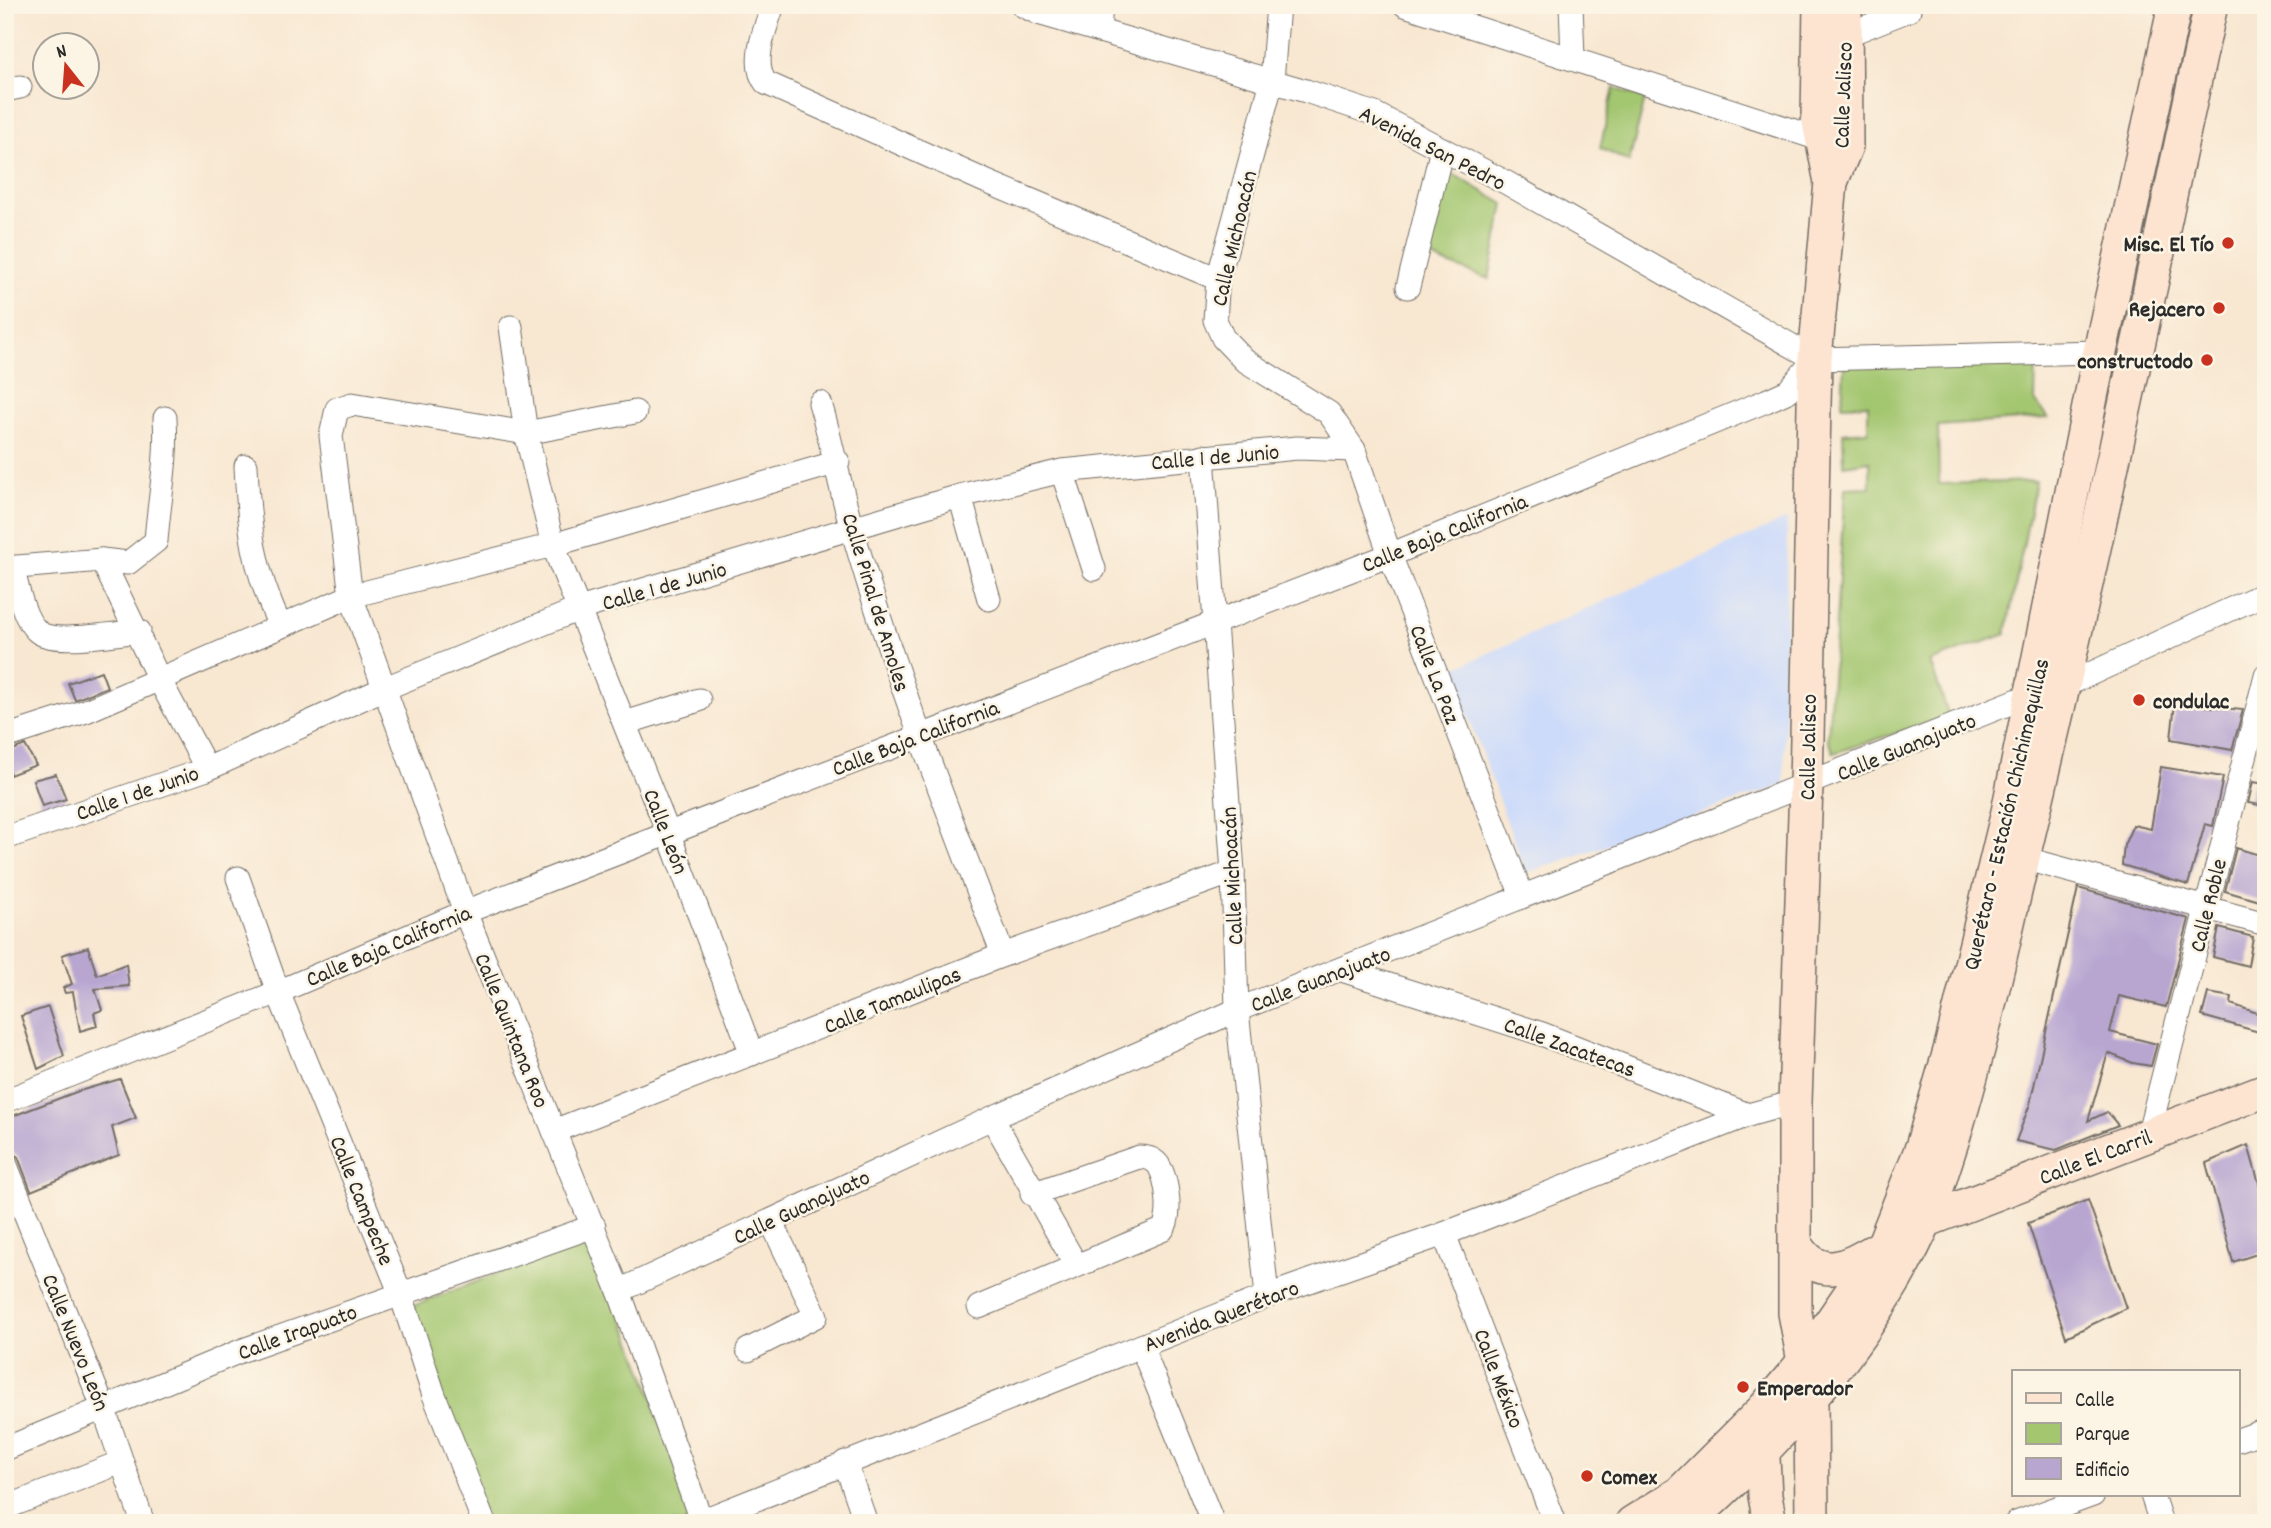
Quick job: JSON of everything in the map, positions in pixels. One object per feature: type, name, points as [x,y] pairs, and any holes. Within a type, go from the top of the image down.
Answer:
[{"type":"main road","name":"Calle Jalisco","points":[[1820,5],[1818,117],[1833,144]]},
{"type":"main road","name":"Querétaro - Estación Chichimequillas","points":[[1687,1523],[1725,1489],[1811,1400],[1871,1317],[1925,1221],[1968,1089],[2023,858],[2100,352],[2175,5]]},
{"type":"main road","name":"Querétaro - Estación Chichimequillas","points":[[1632,1523],[1680,1493],[1762,1410],[1803,1363],[1883,1246],[1922,1147],[2049,690],[2211,5]]},
{"type":"main road","name":"Calle Jalisco","points":[[1812,1523],[1811,1400],[1795,1313],[1795,1102],[1806,786],[1815,359],[1845,21]]},
{"type":"main road","name":"Calle El Carril","points":[[1925,1221],[2266,1090]]},
{"type":"main road","points":[[1796,1244],[1805,1260],[1816,1268],[1836,1268],[1854,1263],[1883,1246]]},
{"type":"main road","name":"Calle Jalisco","points":[[1762,1410],[1795,1313]]},
{"type":"main road","points":[[1762,1410],[1763,1451],[1772,1514]]},
{"type":"main road","points":[[1725,1489],[1753,1487],[1772,1514],[1802,1523]]},
{"type":"street","points":[[773,5],[760,54],[760,76],[766,83],[985,181],[1219,279]]},
{"type":"street","name":"Avenida San Pedro","points":[[1022,5],[1099,31],[1375,114],[1815,359]]},
{"type":"street","points":[[1099,31],[1101,5]]},
{"type":"street","name":"Calle Michoacán","points":[[1278,5],[1272,81],[1219,279],[1215,320],[1223,338],[1244,360],[1329,413],[1354,450]]},
{"type":"street","points":[[1405,5],[1833,144]]},
{"type":"street","points":[[1571,5],[1573,58]]},
{"type":"street","points":[[1845,21],[1909,10]]},
{"type":"street","points":[[1408,287],[1442,149]]},
{"type":"street","points":[[511,327],[526,433],[553,545],[579,609]]},
{"type":"street","points":[[1815,359],[2100,352]]},
{"type":"street","name":"Calle Baja California","points":[[5,1101],[278,992],[465,912],[669,835],[1213,621],[1390,555],[1788,391],[1815,359]]},
{"type":"street","name":"Calle Pinal de Amoles","points":[[820,403],[838,462],[852,530],[918,735],[1003,955]]},
{"type":"street","name":"Calle Quintana Roo","points":[[526,433],[352,404],[337,409],[331,436],[351,596],[465,912],[620,1291],[700,1522]]},
{"type":"street","points":[[526,433],[635,412]]},
{"type":"street","points":[[138,631],[52,639],[37,632],[29,621],[8,568],[102,560],[128,563],[156,541],[159,499],[167,456],[165,418]]},
{"type":"street","name":"Calle 1 de Junio","points":[[5,838],[207,769],[383,690],[579,609],[960,496],[1062,471],[1297,448],[1354,450]]},
{"type":"street","name":"Calle La Paz","points":[[1354,450],[1390,555],[1522,896]]},
{"type":"street","name":"Calle Michoacán","points":[[1203,456],[1233,873],[1237,1010],[1267,1296]]},
{"type":"street","points":[[5,737],[86,711],[158,677],[351,596],[553,545],[838,462]]},
{"type":"street","points":[[246,466],[249,536],[260,583],[280,625]]},
{"type":"street","points":[[1062,471],[1094,569]]},
{"type":"street","points":[[960,496],[989,599]]},
{"type":"street","points":[[102,560],[158,677],[207,769]]},
{"type":"street","name":"Calle Guanajuato","points":[[620,1291],[992,1118],[1237,1010],[2049,690],[2266,593]]},
{"type":"street","name":"Calle León","points":[[579,609],[752,1054]]},
{"type":"street","name":"Calle Roble","points":[[2148,1136],[2266,675]]},
{"type":"street","points":[[625,723],[699,700]]},
{"type":"street","points":[[2023,858],[2266,924]]},
{"type":"street","name":"Calle Tamaulipas","points":[[554,1131],[1003,955],[1233,873]]},
{"type":"street","name":"Calle Campeche","points":[[238,878],[278,992],[400,1292],[433,1395],[484,1523]]},
{"type":"street","name":"Calle Zacatecas","points":[[1342,970],[1542,1034],[1748,1115]]},
{"type":"street","points":[[1748,1115],[1795,1102]]},
{"type":"street","name":"Avenida Querétaro","points":[[700,1522],[1267,1296],[1444,1234],[1748,1115]]},
{"type":"street","points":[[992,1118],[1032,1194],[1076,1265]]},
{"type":"street","points":[[979,1307],[1162,1230],[1168,1223],[1170,1211],[1159,1166],[1149,1157],[1139,1157],[1032,1194]]},
{"type":"street","name":"Calle Nuevo León","points":[[5,1163],[103,1406],[144,1523]]},
{"type":"street","points":[[748,1350],[816,1316],[771,1221]]},
{"type":"street","name":"Calle Irapuato","points":[[5,1449],[103,1406],[400,1292],[594,1226]]},
{"type":"street","name":"Calle México","points":[[1444,1234],[1555,1523]]},
{"type":"street","points":[[1141,1346],[1213,1523]]},
{"type":"street","points":[[2240,1439],[2266,1430]]},
{"type":"street","points":[[7,1523],[5,1510],[121,1462]]},
{"type":"street","points":[[845,1462],[866,1523]]},
{"type":"street","points":[[2016,1523],[2090,1496]]},
{"type":"street","points":[[2152,1496],[2161,1523]]},
{"type":"shaded area","points":[[1787,519],[1784,785],[1526,873],[1451,670]]},
{"type":"green space","points":[[1614,88],[1645,99],[1629,162],[1600,148]]},
{"type":"green space","points":[[1448,171],[1504,204],[1489,279],[1429,257]]},
{"type":"green space","points":[[1844,363],[2036,363],[2035,401],[2048,418],[1938,426],[1939,484],[2036,481],[2006,634],[1930,662],[1949,716],[1834,753],[1828,739],[1845,488],[1870,487],[1870,461],[1844,465],[1843,433],[1868,431],[1868,404],[1842,405]]},
{"type":"green space","points":[[593,1237],[698,1518],[687,1523],[487,1523],[405,1309]]},
{"type":"building","points":[[101,671],[107,687],[75,700],[68,683]]},
{"type":"building","points":[[2175,703],[2243,710],[2232,750],[2171,739]]},
{"type":"building","points":[[25,745],[36,765],[10,775],[5,753]]},
{"type":"building","points":[[2161,767],[2223,777],[2213,826],[2205,824],[2188,885],[2122,865],[2124,845],[2133,825],[2151,829]]},
{"type":"building","points":[[56,774],[66,799],[42,806],[33,780]]},
{"type":"building","points":[[2253,782],[2266,784],[2266,806],[2248,803]]},
{"type":"building","points":[[2236,848],[2266,857],[2266,903],[2225,891]]},
{"type":"building","points":[[2078,888],[2189,919],[2166,1007],[2119,996],[2110,1032],[2157,1044],[2151,1066],[2133,1063],[2108,1053],[2088,1121],[2107,1112],[2118,1125],[2056,1150],[2016,1141],[2030,1104]]},
{"type":"building","points":[[2219,928],[2253,937],[2248,966],[2213,957]]},
{"type":"building","points":[[88,947],[97,975],[126,964],[129,986],[95,989],[102,1010],[94,1013],[97,1026],[80,1031],[73,992],[65,993],[63,988],[72,984],[62,955]]},
{"type":"building","points":[[2208,993],[2232,997],[2231,1004],[2266,1016],[2266,1034],[2202,1016]]},
{"type":"building","points":[[48,1007],[64,1056],[38,1069],[21,1016]]},
{"type":"building","points":[[120,1079],[136,1118],[112,1127],[119,1155],[31,1191],[18,1157],[7,1149],[5,1119],[76,1092]]},
{"type":"building","points":[[2248,1145],[2266,1208],[2266,1251],[2233,1262],[2206,1163]]},
{"type":"building","points":[[2088,1200],[2126,1308],[2066,1337],[2028,1223]]},
{"type":"place","name":"Misc. El Tío","points":[[2228,243]]},
{"type":"place","name":"Rejacero","points":[[2219,308]]},
{"type":"place","name":"constructodo","points":[[2207,360]]},
{"type":"place","name":"condulac","points":[[2139,700]]},
{"type":"place","name":"Emperador","points":[[1743,1387]]},
{"type":"place","name":"Comex","points":[[1587,1476]]}]
